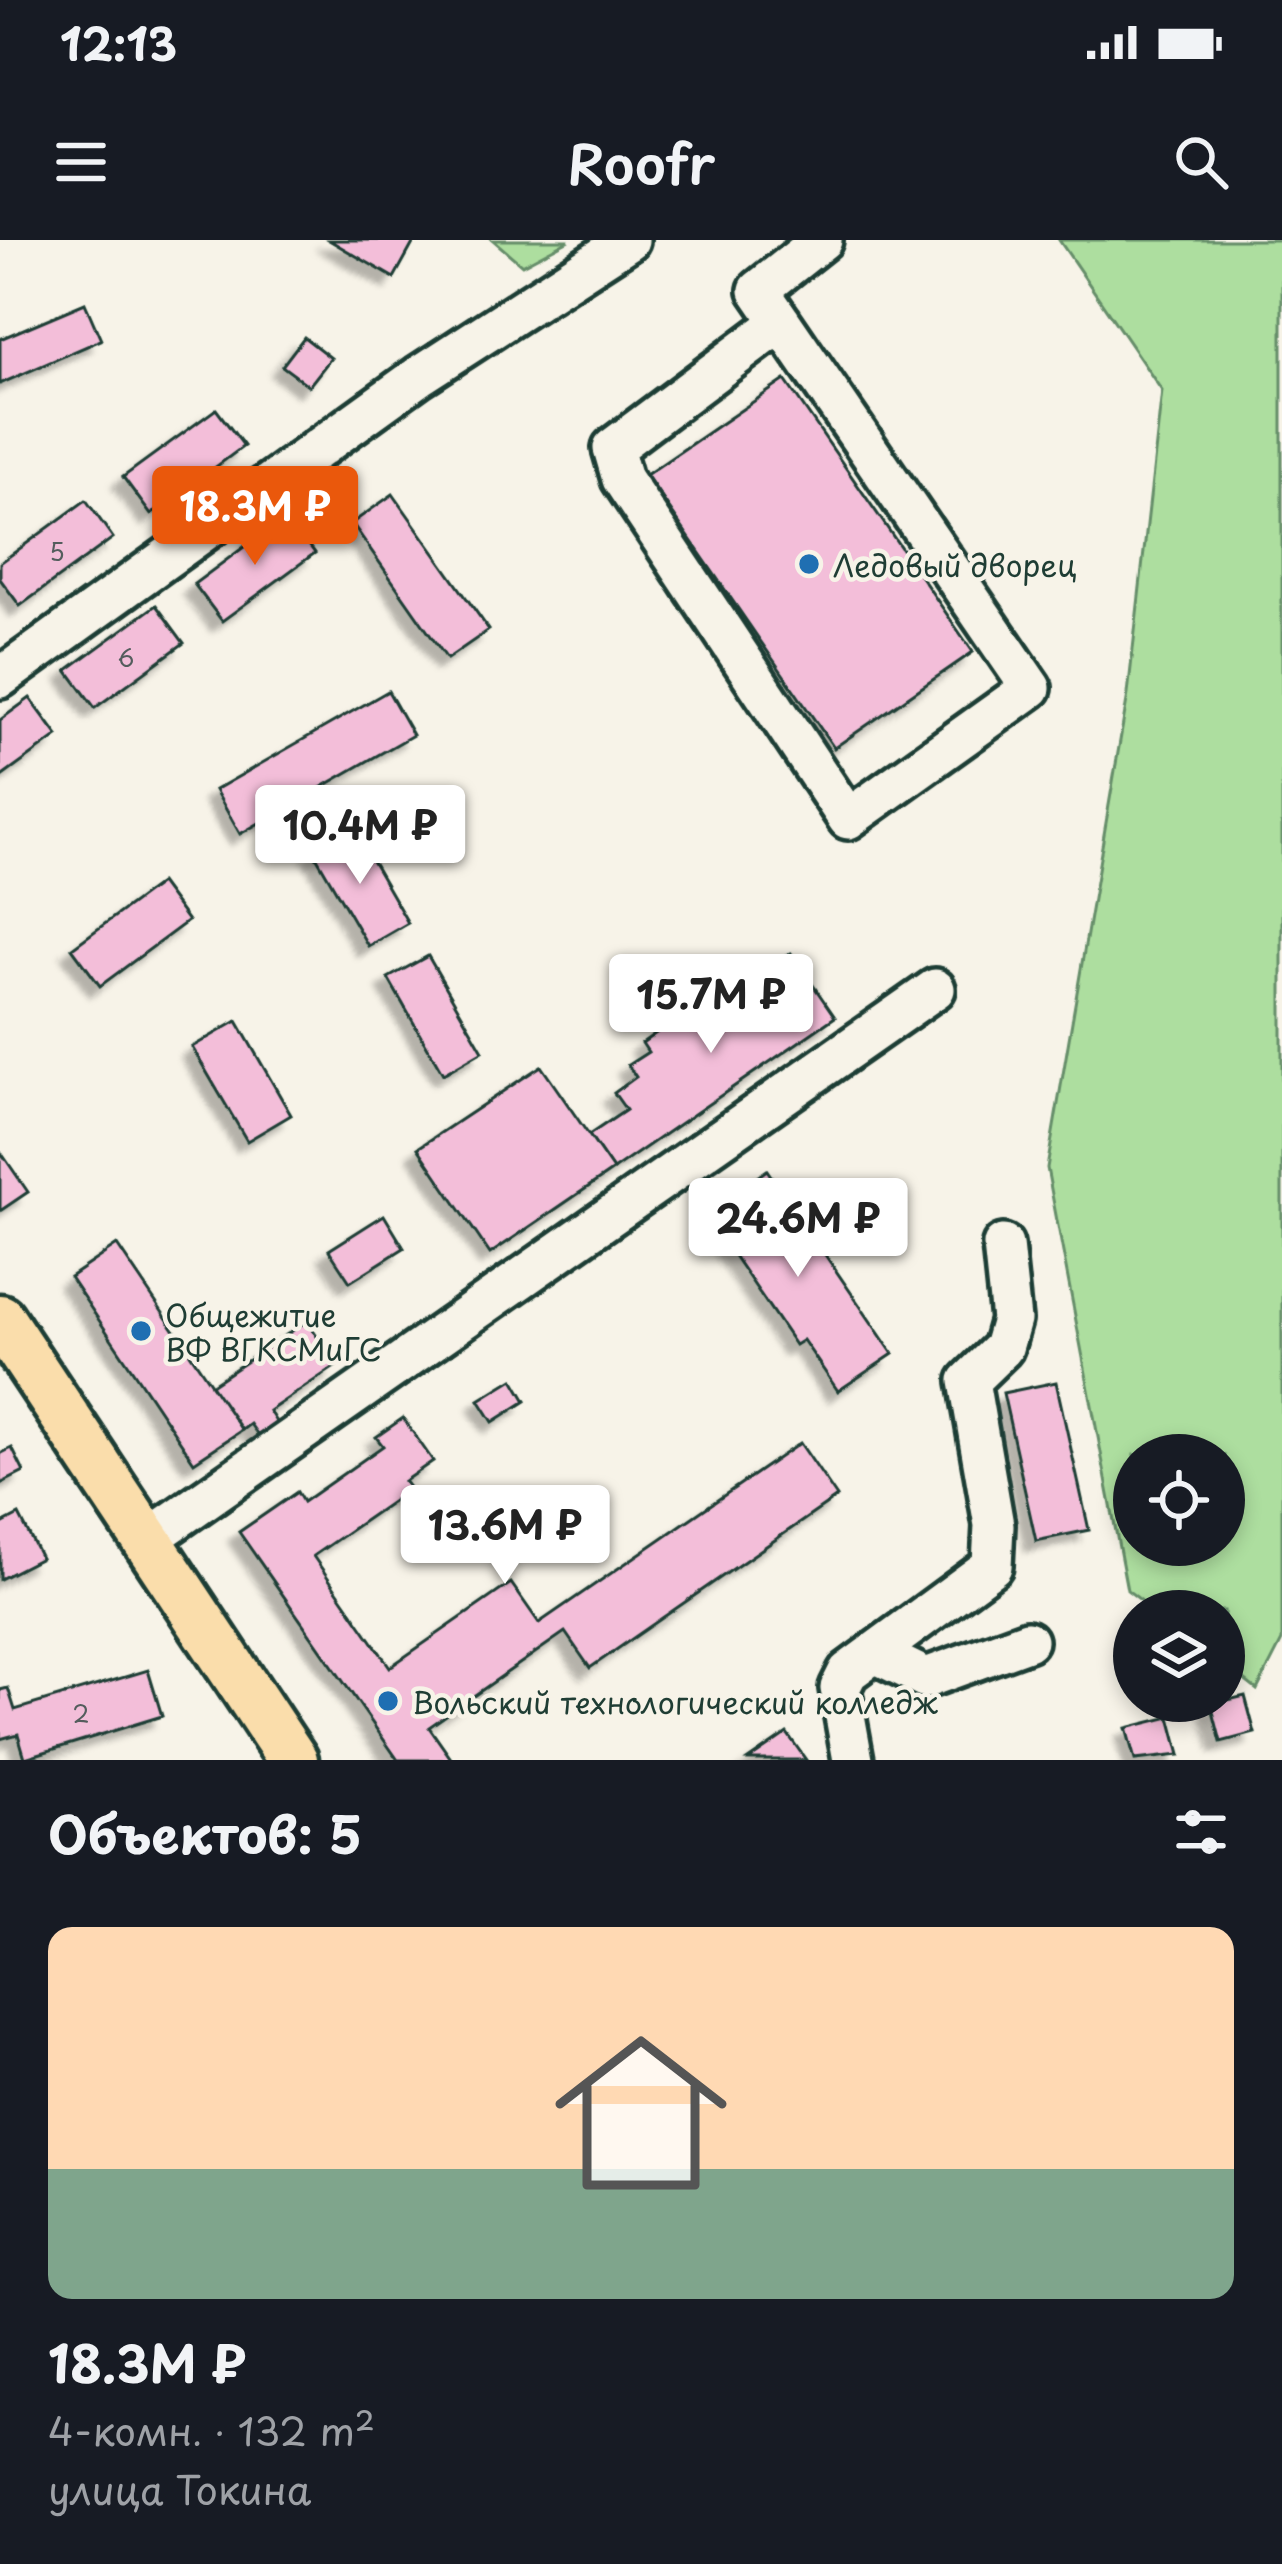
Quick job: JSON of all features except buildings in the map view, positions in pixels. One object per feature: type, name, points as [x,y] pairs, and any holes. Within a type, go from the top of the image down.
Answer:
[{"type":"main road","points":[[0,1319],[147,1540],[279,1757]]},
{"type":"street","points":[[0,678],[419,376],[628,240]]},
{"type":"street","points":[[781,322],[613,448],[622,479],[848,819],[1031,688],[760,290],[822,240]]},
{"type":"street","points":[[147,1540],[935,988]]},
{"type":"street","points":[[853,1760],[840,1688],[848,1672],[992,1566],[994,1525],[969,1381],[1003,1348],[1007,1334],[1004,1245]]},
{"type":"street","points":[[875,1653],[926,1678],[1027,1641]]},
{"type":"green space","points":[[493,240],[569,240],[522,265]]},
{"type":"green space","points":[[1059,240],[1282,240],[1282,1641],[1257,1690],[1245,1681],[1245,1590],[1127,1590],[1122,1566],[1245,1566],[1245,1434],[1113,1434],[1113,1516],[1047,1168],[1128,694],[1162,391]]},
{"type":"place","name":"Ледовый дворец","points":[[809,564]]},
{"type":"place","name":"Общежитие ВФ ВГКСМиГС","points":[[141,1331]]},
{"type":"place","name":"Вольский технологический колледж","points":[[388,1701]]}]
